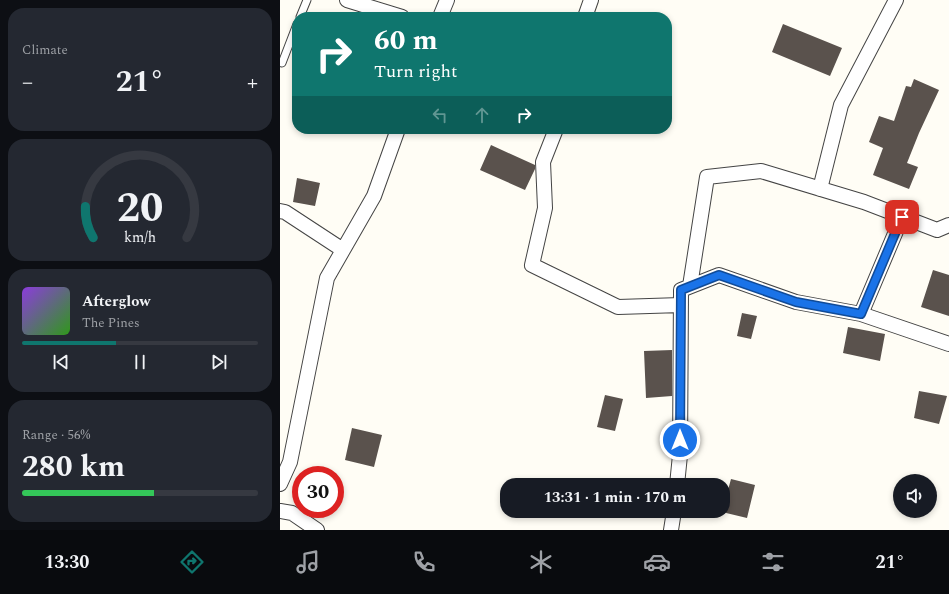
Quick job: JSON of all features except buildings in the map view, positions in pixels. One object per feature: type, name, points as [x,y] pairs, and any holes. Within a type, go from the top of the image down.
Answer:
[{"type":"street","points":[[347,0],[386,12]]},
{"type":"street","points":[[442,12],[447,0]]},
{"type":"street","points":[[587,12],[591,0]]},
{"type":"street","points":[[820,189],[841,105],[896,0]]},
{"type":"street","points":[[280,484],[290,462],[327,278],[374,196],[396,134]]},
{"type":"street","points":[[554,134],[543,162],[546,208],[532,266],[618,307],[681,305]]},
{"type":"street","points":[[690,286],[707,178],[761,171],[864,202],[937,230],[949,225]]},
{"type":"street","points":[[280,211],[285,212],[343,250]]},
{"type":"street","points":[[861,314],[902,217]]},
{"type":"street","points":[[678,478],[680,455],[681,290],[719,275],[796,302],[861,314],[949,344]]},
{"type":"street","points":[[280,511],[292,513],[317,530]]},
{"type":"street","points":[[671,530],[673,518]]},
{"type":"lane","points":[[302,12],[306,0]]},
{"type":"lane","points":[[282,63],[292,37]]},
{"type":"route","points":[[680,440],[681,290],[719,275],[796,302],[861,314],[902,217]]}]
